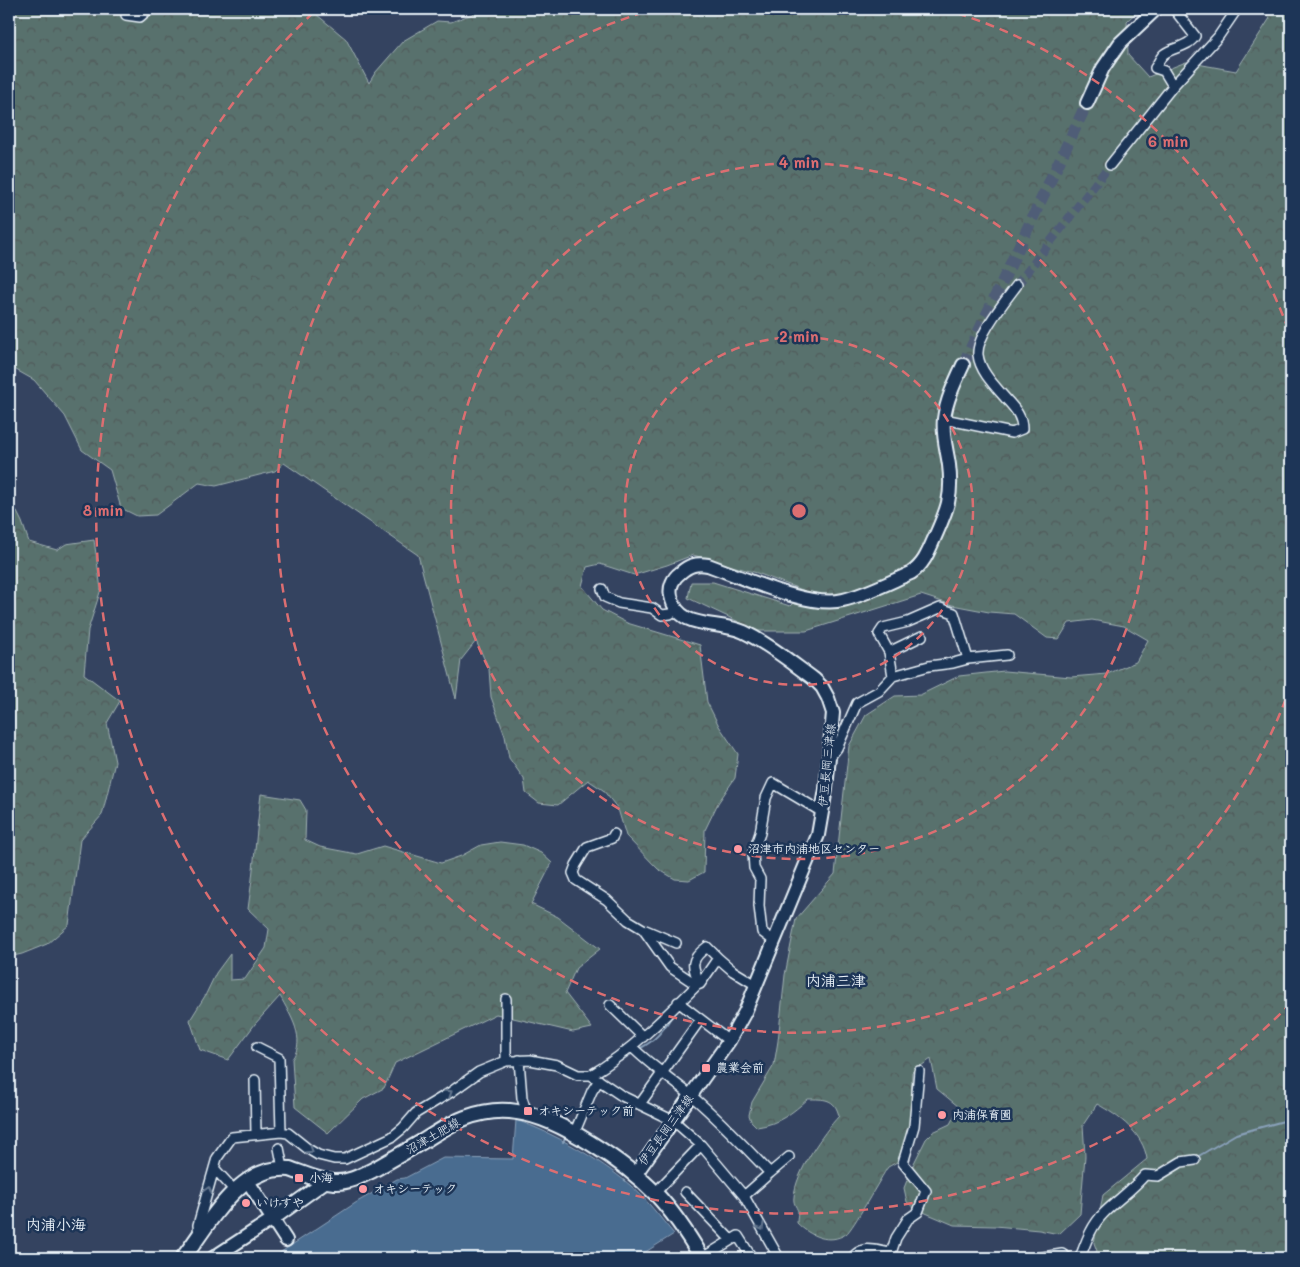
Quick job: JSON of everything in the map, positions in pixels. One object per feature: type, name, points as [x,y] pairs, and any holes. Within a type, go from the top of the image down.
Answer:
[{"type":"main road","points":[[1086,103],[1103,68],[1120,43],[1156,9]]},
{"type":"main road","points":[[676,610],[670,591],[673,579],[688,567],[697,564],[708,565],[794,596],[818,601],[842,600],[911,574],[926,557],[948,508],[950,485],[943,434],[944,419],[949,398],[963,365]]},
{"type":"main road","name":"伊豆長岡三津線","points":[[634,1174],[674,1121],[729,1041],[745,1012],[818,835],[829,758],[833,713],[822,686],[743,631],[683,617],[676,610]]},
{"type":"main road","name":"沼津土肥線","points":[[183,1258],[235,1190],[247,1180],[265,1171],[283,1168],[326,1181],[340,1182],[350,1180],[361,1176],[465,1118],[496,1111],[527,1113],[569,1131],[608,1155],[634,1174],[655,1193],[682,1227],[702,1258]]},
{"type":"main road","points":[[247,1180],[286,1240]]},
{"type":"main road","points":[[213,1258],[326,1181]]},
{"type":"street","points":[[126,15],[140,17],[149,9],[164,9]]},
{"type":"street","points":[[1174,9],[1195,36],[1189,42],[1164,54],[1155,68],[1164,71],[1174,86]]},
{"type":"street","points":[[1110,165],[1174,86],[1218,37],[1237,9]]},
{"type":"street","points":[[944,419],[1012,433],[1022,429],[1022,420],[985,374],[978,354],[984,334],[1017,285]]},
{"type":"street","points":[[602,589],[605,596],[619,603],[652,608],[662,615],[676,610]]},
{"type":"street","points":[[893,676],[889,652],[879,634],[883,628],[908,622],[940,608],[954,613],[968,659]]},
{"type":"street","points":[[889,652],[922,636]]},
{"type":"street","points":[[829,758],[837,748],[858,703],[879,691],[893,676],[929,666],[1007,655]]},
{"type":"street","points":[[774,941],[762,932],[759,906],[760,879],[754,868],[753,853],[760,833],[766,798],[773,783],[822,812]]},
{"type":"street","points":[[614,834],[612,838],[587,847],[573,873],[576,880],[607,900],[628,920],[643,929],[676,943]]},
{"type":"street","points":[[643,929],[670,967],[698,984]]},
{"type":"street","points":[[698,984],[693,965],[695,957],[707,948],[733,971],[756,985]]},
{"type":"street","points":[[569,1131],[592,1091],[595,1078],[668,1015],[678,1002],[698,984],[718,958]]},
{"type":"street","points":[[506,999],[506,1061]]},
{"type":"street","points":[[678,1002],[729,1041]]},
{"type":"street","points":[[610,1005],[643,1037]]},
{"type":"street","points":[[640,1104],[700,1020]]},
{"type":"street","points":[[257,1047],[279,1058],[281,1132]]},
{"type":"street","points":[[632,1047],[646,1062],[691,1096],[723,1124],[770,1173]]},
{"type":"street","points":[[519,1060],[521,1089],[527,1113]]},
{"type":"street","points":[[200,1237],[198,1225],[217,1158],[232,1137],[288,1133],[318,1155],[334,1159],[345,1159],[392,1137],[416,1113],[479,1072],[506,1061],[530,1060],[557,1065],[578,1075],[595,1078],[674,1121],[701,1145],[744,1196],[778,1258]]},
{"type":"street","points":[[852,1258],[863,1249],[893,1256],[896,1238],[908,1219],[918,1212],[926,1191],[903,1164],[914,1126],[919,1071]]},
{"type":"street","points":[[254,1080],[256,1134]]},
{"type":"street","points":[[655,1193],[701,1145]]},
{"type":"street","points":[[279,1148],[283,1168]]},
{"type":"street","points":[[744,1196],[789,1157]]},
{"type":"street","points":[[1080,1258],[1089,1233],[1102,1214],[1145,1175],[1158,1176],[1181,1162],[1195,1160]]},
{"type":"street","points":[[214,1168],[235,1190]]},
{"type":"street","points":[[685,1192],[731,1240]]},
{"type":"street","points":[[702,1258],[738,1236],[752,1258]]},
{"type":"street","points":[[1037,1258],[1062,1254],[1068,1258]]},
{"type":"green space","points":[[9,9],[310,9],[346,39],[369,83],[375,73],[403,41],[437,21],[451,22],[486,9],[1140,9],[1127,21],[1128,55],[1148,77],[1186,62],[1236,71],[1270,18],[1261,9],[1291,9],[1291,1258],[1089,1258],[1097,1251],[1094,1243],[1103,1195],[1147,1159],[1141,1141],[1129,1126],[1097,1104],[1083,1125],[1085,1156],[1080,1214],[1059,1234],[995,1226],[954,1225],[914,1208],[907,1202],[904,1188],[913,1165],[926,1139],[933,1132],[950,1124],[959,1107],[937,1089],[931,1059],[912,1072],[911,1124],[897,1162],[888,1167],[850,1230],[840,1237],[826,1239],[802,1228],[797,1223],[798,1211],[794,1203],[796,1187],[804,1165],[825,1132],[839,1116],[835,1106],[828,1101],[808,1099],[779,1121],[757,1127],[751,1121],[749,1115],[752,1102],[774,1065],[785,975],[796,919],[835,874],[849,746],[866,715],[895,696],[920,695],[959,676],[1004,671],[1071,677],[1107,674],[1136,662],[1148,640],[1124,626],[1092,620],[1069,623],[1059,639],[1047,638],[1014,614],[989,612],[952,605],[921,595],[806,631],[758,631],[688,598],[691,582],[713,582],[790,606],[805,591],[757,573],[693,555],[634,575],[600,564],[587,567],[582,586],[602,610],[627,623],[700,645],[707,702],[719,726],[738,754],[735,778],[718,803],[705,830],[704,872],[689,880],[675,879],[658,869],[626,836],[618,809],[603,790],[588,780],[558,805],[539,803],[526,793],[524,779],[509,758],[505,736],[491,697],[489,669],[476,641],[461,660],[456,699],[418,555],[284,463],[275,471],[216,486],[199,483],[156,515],[137,516],[121,508],[110,470],[82,450],[65,416],[34,380],[9,366]]},
{"type":"green space","points":[[9,496],[22,522],[29,542],[57,550],[66,544],[94,540],[101,589],[88,630],[84,674],[120,701],[107,723],[115,762],[102,815],[80,840],[69,925],[47,944],[9,957]]},
{"type":"green space","points":[[261,794],[300,800],[306,810],[305,840],[320,847],[357,854],[383,846],[441,863],[461,856],[481,845],[500,842],[523,845],[541,853],[552,863],[531,904],[558,917],[600,949],[576,968],[565,993],[592,1028],[573,1032],[496,1014],[395,1063],[384,1088],[363,1099],[328,1133],[295,1107],[292,1059],[298,1043],[297,1035],[292,1019],[280,996],[255,1024],[228,1060],[200,1050],[190,1020],[205,996],[216,973],[230,954],[230,980],[245,979],[266,948],[269,929],[248,909]]},
{"type":"water","points":[[516,1120],[561,1139],[618,1175],[642,1196],[674,1234],[636,1258],[272,1258],[357,1202],[397,1179],[405,1178],[443,1158],[513,1159]]},
{"type":"waterway","points":[[639,1049],[658,1035],[672,1016]]},
{"type":"waterway","points":[[614,1065],[633,1053]]},
{"type":"waterway","points":[[572,1125],[579,1111]]},
{"type":"waterway","points":[[1197,1157],[1236,1134],[1291,1119]]},
{"type":"waterway","points":[[563,1142],[566,1136]]},
{"type":"waterway","points":[[1074,1258],[1088,1227]]},
{"type":"tunnel","points":[[963,365],[1087,103]]},
{"type":"tunnel","points":[[1017,285],[1110,165]]},
{"type":"place","name":"沼津市内浦地区センター","points":[[738,849]]},
{"type":"place","name":"農業会前","points":[[706,1068]]},
{"type":"place","name":"オキシーテック前","points":[[528,1111]]},
{"type":"place","name":"内浦保育園","points":[[942,1115]]},
{"type":"place","name":"小海","points":[[299,1178]]},
{"type":"place","name":"オキシーテック","points":[[363,1189]]},
{"type":"place","name":"いけすや","points":[[246,1203]]},
{"type":"district","name":"内浦三津","points":[[836,981]]},
{"type":"district","name":"内浦小海","points":[[56,1225]]}]
